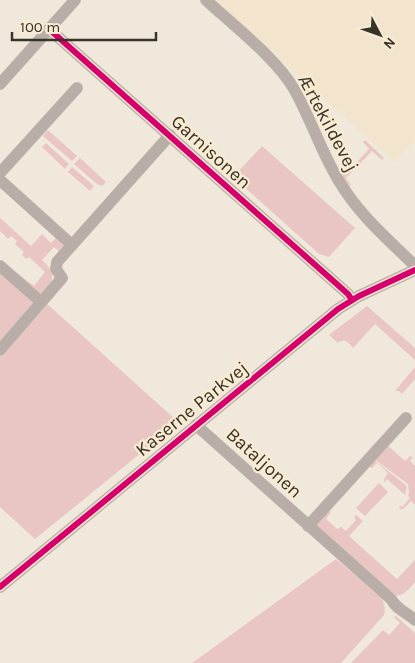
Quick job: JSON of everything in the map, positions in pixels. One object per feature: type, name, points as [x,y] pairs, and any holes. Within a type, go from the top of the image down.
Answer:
[{"type":"street","points":[[0,84],[75,0]]},
{"type":"street","name":"Ærtekildevej","points":[[206,0],[275,64],[294,89],[340,183],[359,210],[415,266]]},
{"type":"street","name":"Garnisonen","points":[[49,28],[348,294],[352,300]]},
{"type":"street","points":[[0,173],[77,88]]},
{"type":"street","name":"Garnisonen","points":[[41,302],[62,278],[56,270],[57,262],[170,135]]},
{"type":"street","points":[[0,180],[72,245]]},
{"type":"street","points":[[0,266],[41,302],[0,350]]},
{"type":"street","name":"Kaserne Parkvej","points":[[0,587],[318,325],[352,300],[415,270]]},
{"type":"street","points":[[308,526],[406,418]]},
{"type":"street","name":"Bataljonen","points":[[196,425],[391,599],[395,607],[415,620]]},
{"type":"shaded area","points":[[214,0],[415,0],[415,141],[395,162]]},
{"type":"shaded area","points":[[48,130],[77,156],[72,161],[43,136]]},
{"type":"shaded area","points":[[365,140],[384,158],[382,160],[372,151],[346,178],[351,185],[349,186],[339,171],[341,169],[346,174],[369,149],[363,142]]},
{"type":"shaded area","points":[[46,143],[69,164],[65,169],[42,147]]},
{"type":"shaded area","points":[[262,146],[355,228],[329,257],[319,254],[233,177]]},
{"type":"shaded area","points":[[80,158],[106,182],[102,186],[97,184],[74,164]]},
{"type":"shaded area","points":[[72,167],[94,186],[90,191],[68,172]]},
{"type":"shaded area","points":[[0,218],[31,246],[42,234],[51,243],[56,238],[65,246],[60,252],[54,247],[42,260],[52,273],[52,277],[41,294],[39,295],[15,275],[16,272],[34,286],[45,272],[29,257],[26,259],[22,255],[24,252],[15,244],[17,241],[11,236],[8,239],[0,231]]},
{"type":"shaded area","points":[[0,271],[32,304],[0,341]]},
{"type":"shaded area","points":[[45,302],[176,420],[174,426],[35,539],[0,507],[0,352]]},
{"type":"shaded area","points":[[367,306],[415,348],[415,360],[375,324],[353,348],[347,341],[340,341],[338,343],[329,335]]},
{"type":"shaded area","points":[[415,367],[415,379],[402,394],[399,391],[395,391]]},
{"type":"shaded area","points":[[387,445],[405,461],[415,454],[410,461],[415,466],[415,505],[411,501],[402,510],[399,507],[400,505],[402,507],[410,498],[408,496],[408,484],[374,459]]},
{"type":"shaded area","points":[[374,460],[407,486],[405,495],[387,479],[384,482],[388,473],[377,463],[372,468],[368,466]]},
{"type":"shaded area","points":[[379,483],[388,492],[365,516],[356,508]]},
{"type":"shaded area","points":[[326,512],[331,512],[326,519],[337,529],[341,527],[346,531],[356,520],[354,517],[356,515],[363,521],[349,536],[397,579],[415,560],[415,582],[408,590],[403,594],[393,596],[316,525]]},
{"type":"shaded area","points":[[336,559],[381,597],[385,608],[384,615],[341,663],[192,663]]},
{"type":"shaded area","points":[[396,616],[415,633],[415,663],[351,663],[383,630],[389,635],[400,623],[394,617]]},
{"type":"cycle path","points":[[49,29],[348,294],[352,300]]},
{"type":"cycle path","points":[[0,587],[338,309],[359,296],[415,270]]}]
